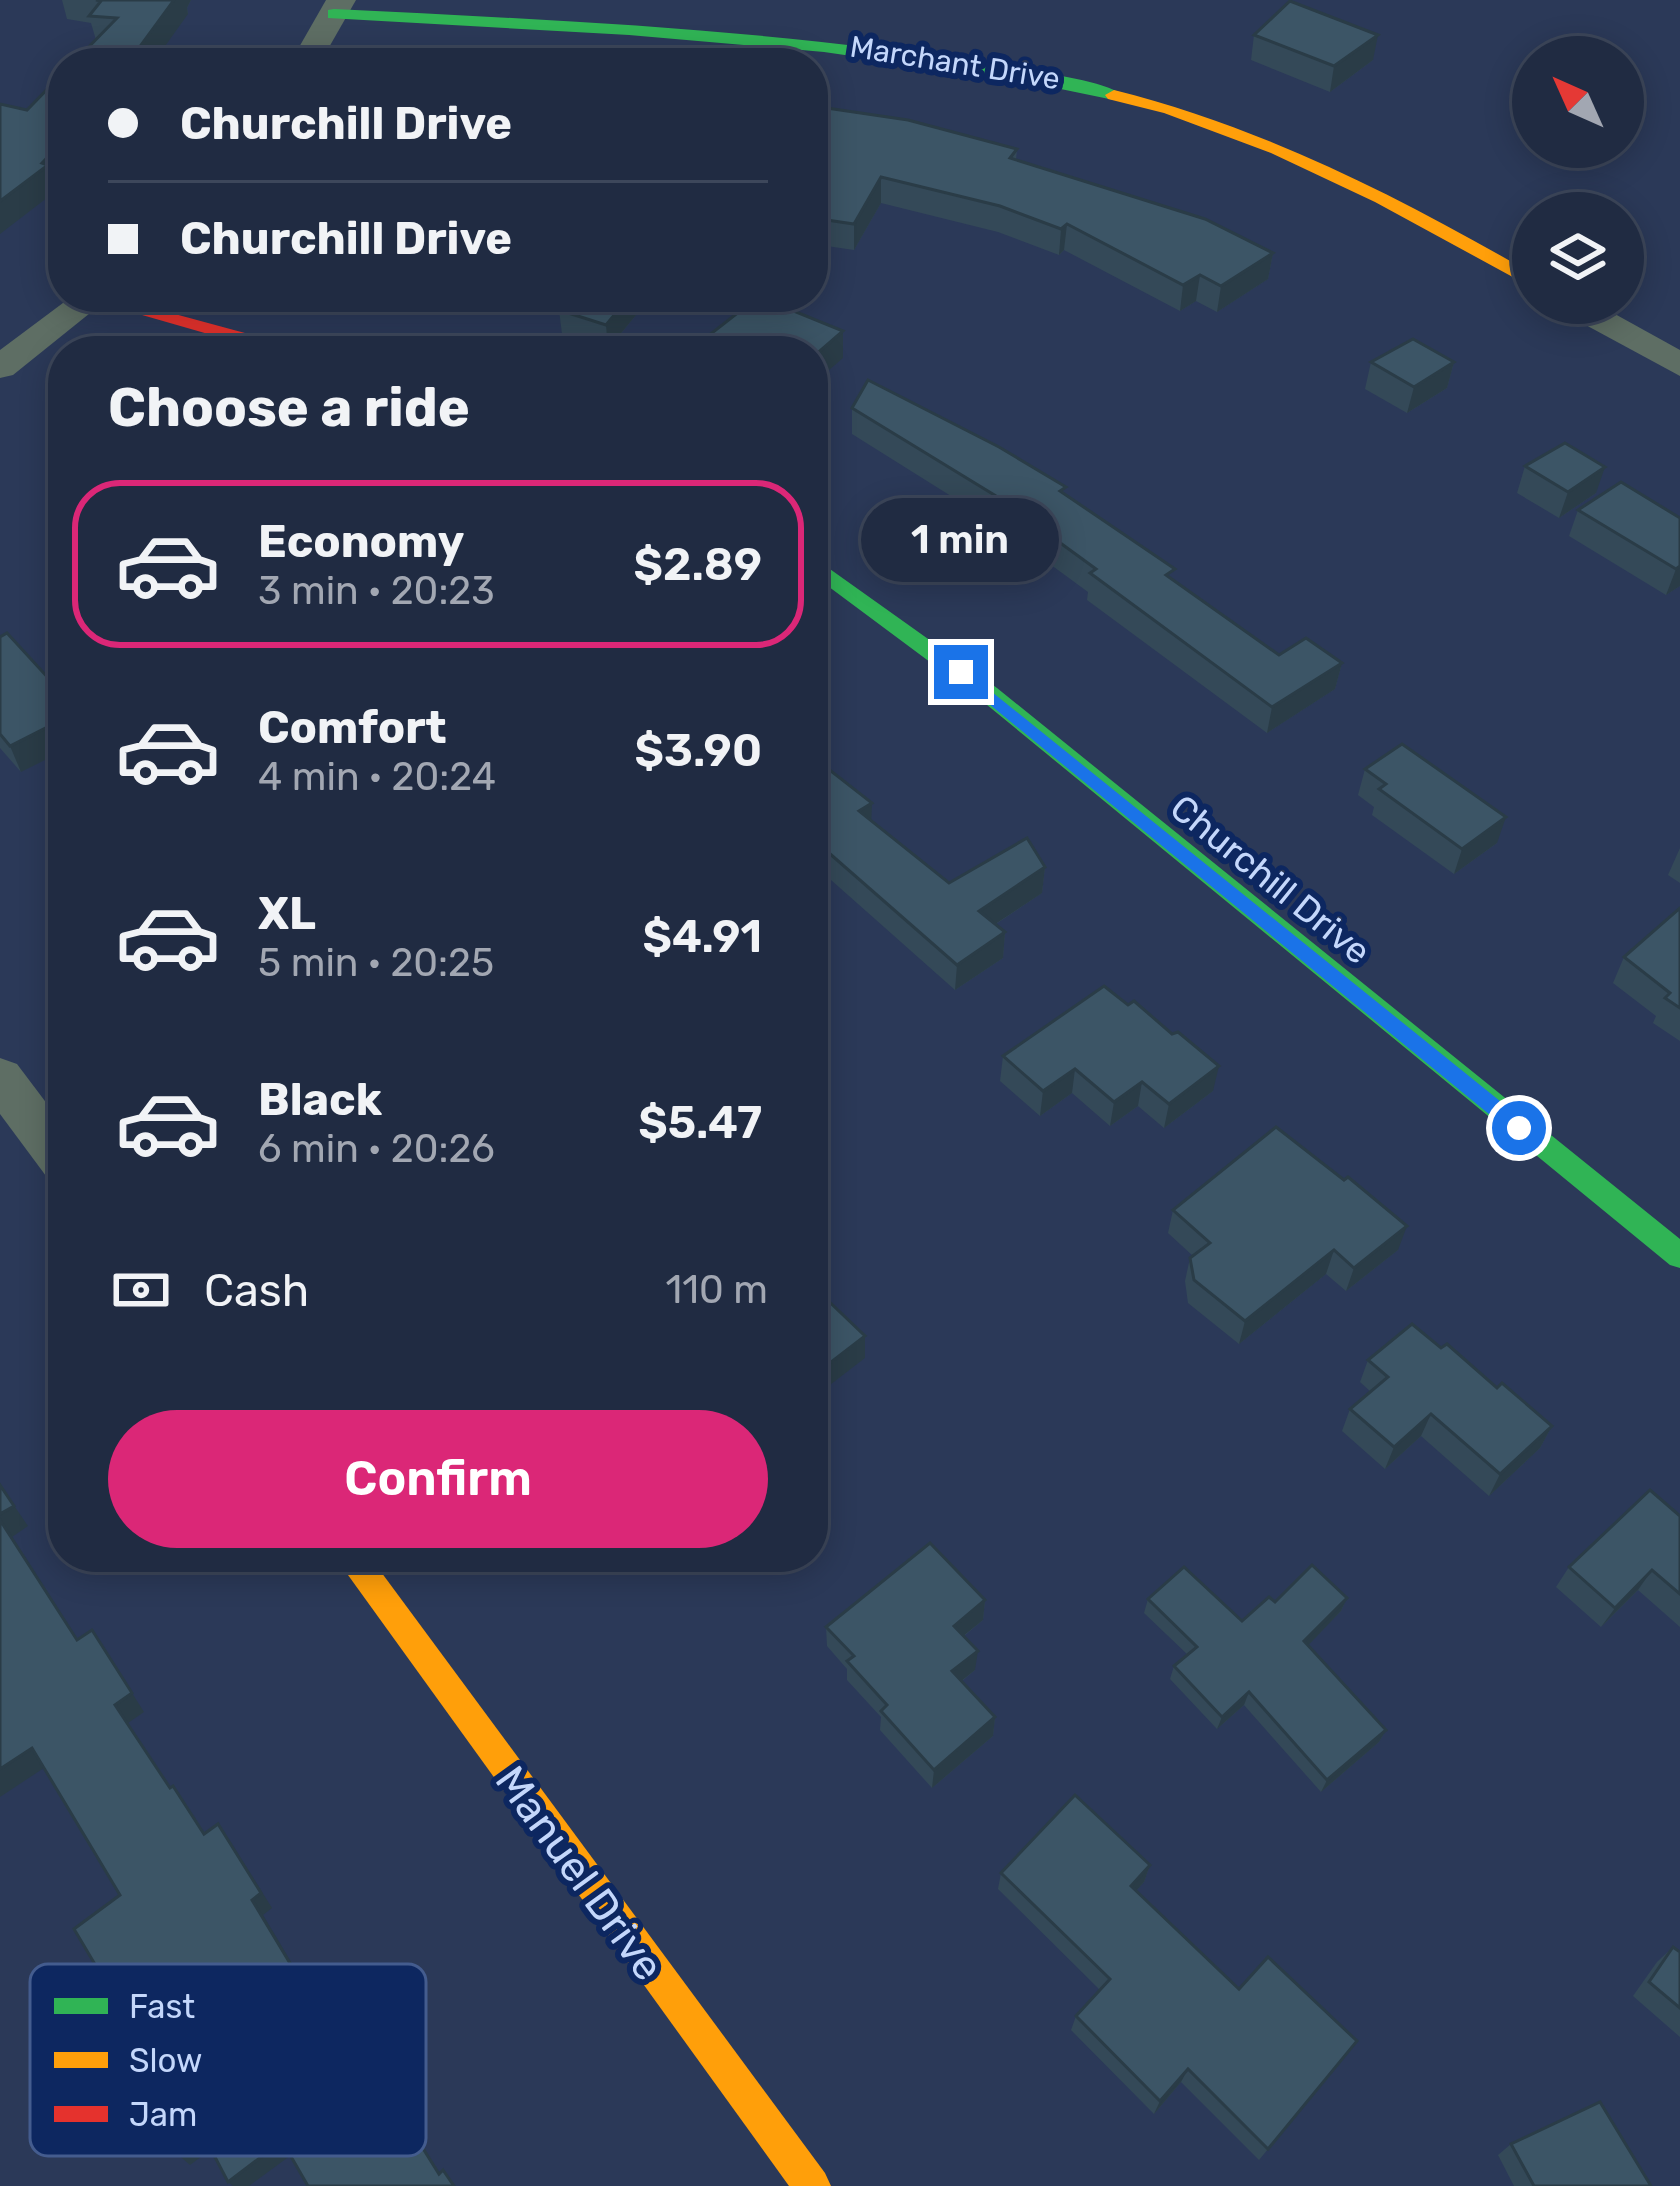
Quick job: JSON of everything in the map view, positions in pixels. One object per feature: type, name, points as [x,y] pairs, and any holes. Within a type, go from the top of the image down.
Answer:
[{"type":"street","points":[[313,48],[338,7]]},
{"type":"street","name":"Marchant Drive","points":[[338,7],[760,36],[919,53],[1053,77],[1189,116],[1300,157],[1409,211],[1512,270]]},
{"type":"street","points":[[0,367],[73,312]]},
{"type":"street","points":[[148,312],[235,336]]},
{"type":"street","points":[[1608,324],[1680,364]]},
{"type":"street","name":"Churchill Drive","points":[[828,575],[988,694],[1680,1256]]},
{"type":"street","points":[[0,1077],[48,1142]]},
{"type":"street","name":"Manuel Drive","points":[[363,1572],[812,2186]]},
{"type":"building","points":[[96,0],[174,0],[139,48],[88,48],[117,18],[89,16],[101,1]]},
{"type":"building","points":[[1290,1],[1378,35],[1334,66],[1254,35]]},
{"type":"building","points":[[48,88],[48,157],[42,163],[48,165],[0,201],[0,104],[27,110]]},
{"type":"building","points":[[828,108],[908,120],[1017,149],[1010,158],[1205,219],[1273,253],[1221,286],[1200,275],[1183,285],[1067,224],[1061,229],[1000,206],[881,177],[854,224],[828,220]]},
{"type":"building","points":[[565,312],[617,312],[606,325]]},
{"type":"building","points":[[739,312],[796,312],[843,331],[828,344],[828,336],[708,336]]},
{"type":"building","points":[[1413,339],[1454,362],[1414,387],[1371,362]]},
{"type":"building","points":[[868,380],[1066,487],[1060,491],[1175,569],[1166,575],[1279,655],[1306,638],[1342,663],[1272,707],[1090,573],[1096,569],[996,496],[852,408]]},
{"type":"building","points":[[1565,443],[1605,467],[1568,492],[1525,466]]},
{"type":"building","points":[[1621,482],[1680,518],[1680,566],[1676,569],[1578,510]]},
{"type":"building","points":[[7,633],[48,678],[48,727],[10,746],[0,734],[0,637]]},
{"type":"building","points":[[1402,744],[1506,817],[1462,849],[1379,789],[1386,784],[1365,769]]},
{"type":"building","points":[[828,769],[872,803],[859,811],[949,883],[1027,838],[1045,867],[979,911],[1005,932],[957,965],[828,852]]},
{"type":"building","points":[[1680,908],[1680,1008],[1665,998],[1670,993],[1624,957]]},
{"type":"building","points":[[1104,986],[1128,1005],[1134,1001],[1219,1066],[1169,1104],[1142,1082],[1114,1102],[1075,1069],[1043,1091],[1003,1056]]},
{"type":"building","points":[[1276,1127],[1407,1226],[1354,1268],[1334,1250],[1245,1321],[1194,1280],[1190,1258],[1210,1243],[1173,1210]]},
{"type":"building","points":[[828,1301],[865,1336],[828,1364]]},
{"type":"building","points":[[1412,1324],[1441,1348],[1447,1344],[1497,1388],[1502,1383],[1552,1426],[1500,1474],[1431,1414],[1394,1447],[1350,1409],[1388,1377],[1368,1360]]},
{"type":"building","points":[[0,1485],[14,1506],[0,1514]]},
{"type":"building","points":[[1650,1490],[1680,1516],[1680,1594],[1652,1570],[1615,1608],[1569,1567]]},
{"type":"building","points":[[0,1520],[77,1640],[92,1630],[132,1693],[115,1705],[204,1834],[218,1824],[261,1893],[252,1900],[290,1964],[95,1964],[74,1929],[120,1895],[32,1748],[0,1769]]},
{"type":"building","points":[[930,1543],[985,1600],[954,1626],[978,1651],[952,1671],[995,1717],[934,1770],[881,1711],[887,1705],[847,1661],[854,1656],[826,1627]]},
{"type":"building","points":[[1312,1565],[1347,1598],[1304,1641],[1386,1730],[1327,1780],[1249,1692],[1222,1717],[1174,1666],[1197,1647],[1148,1599],[1184,1567],[1242,1621],[1269,1597],[1275,1602]]},
{"type":"building","points":[[1075,1795],[1150,1865],[1131,1886],[1239,1989],[1268,1957],[1357,2041],[1268,2149],[1188,2069],[1160,2101],[1076,2016],[1110,1979],[1001,1873]]},
{"type":"building","points":[[1673,1947],[1680,1952],[1680,2008],[1649,1982]]},
{"type":"building","points":[[1600,2102],[1651,2186],[1534,2186],[1511,2144]]},
{"type":"building","points":[[426,2153],[439,2174],[443,2170],[454,2186],[308,2186],[291,2156]]},
{"type":"building","points":[[214,2156],[262,2156],[228,2182]]},
{"type":"traffic: fast","points":[[334,14],[824,46],[1114,95]]},
{"type":"traffic: fast","points":[[828,575],[989,694],[1680,1256]]},
{"type":"traffic: slow","points":[[1114,95],[1278,149],[1382,198],[1512,270]]},
{"type":"traffic: slow","points":[[362,1572],[812,2186]]},
{"type":"traffic: jam","points":[[145,312],[234,336]]},
{"type":"route","points":[[961,672],[1519,1128]]}]
